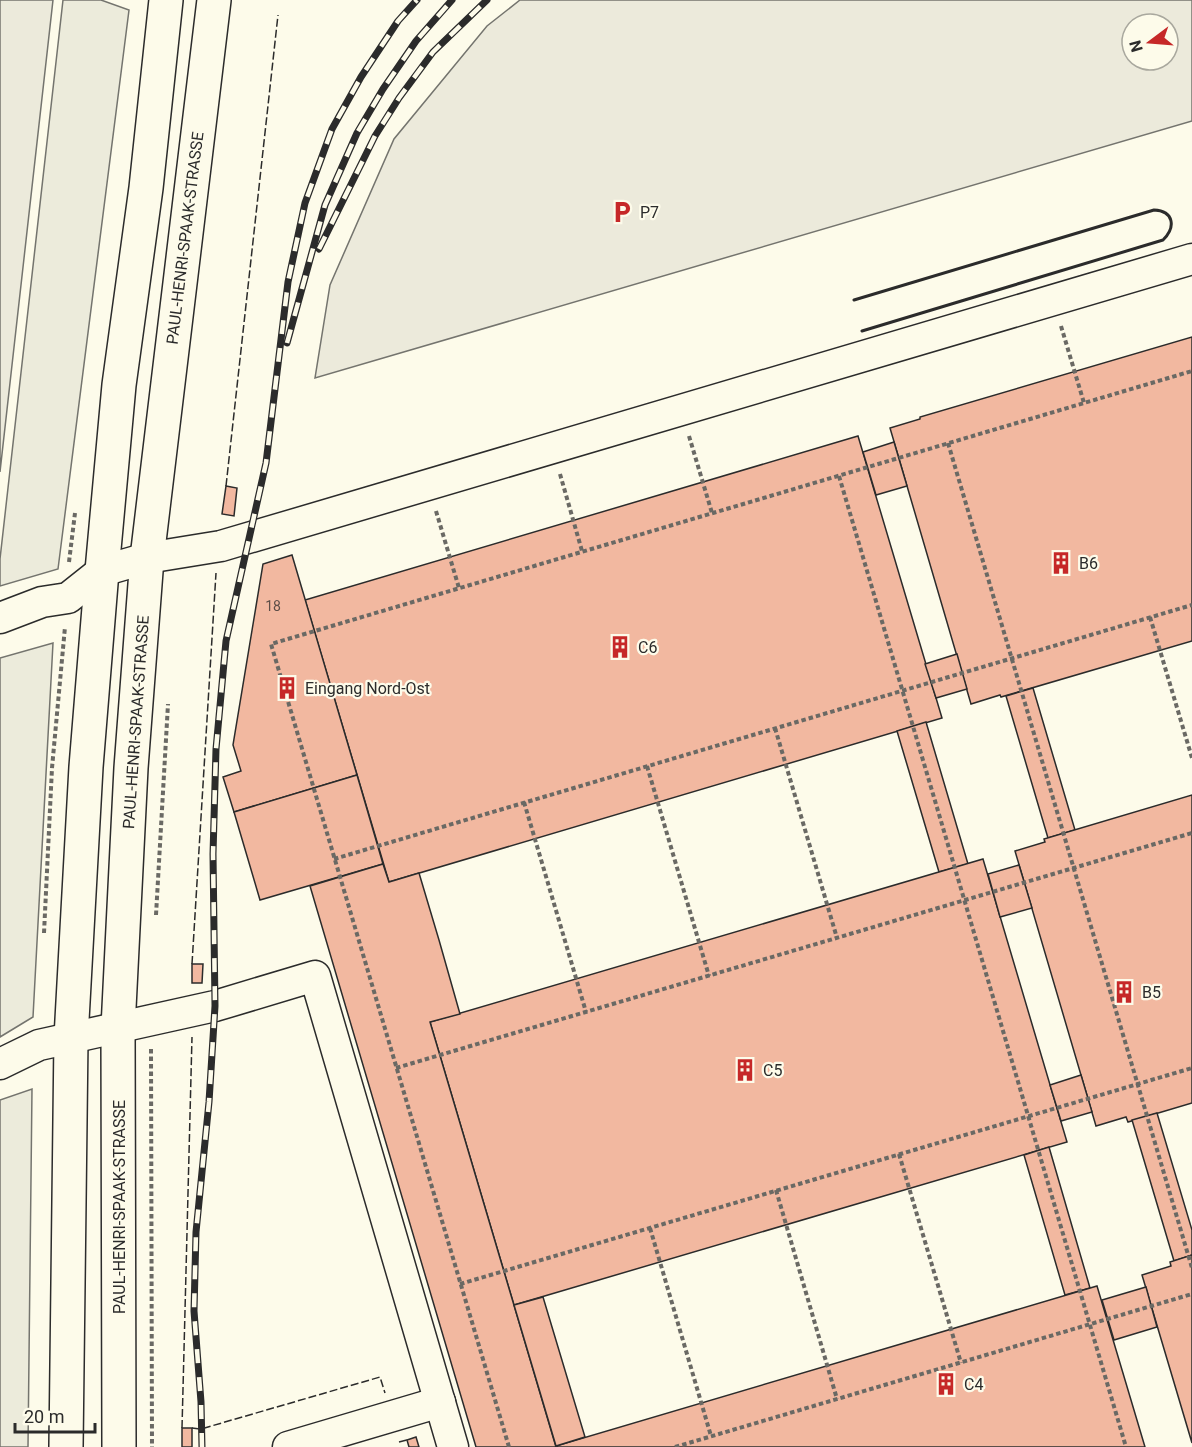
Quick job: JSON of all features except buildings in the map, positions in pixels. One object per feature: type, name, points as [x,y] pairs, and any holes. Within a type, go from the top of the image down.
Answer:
[{"type":"main road","points":[[66,1447],[71,1038],[86,768],[119,384],[146,188],[166,0]]},
{"type":"main road","name":"PAUL-HENRI-SPAAK-STRASSE","points":[[119,1447],[118,1028],[131,768],[147,558],[213,0]]},
{"type":"lane","points":[[0,618],[42,602],[68,598],[102,571],[147,558],[221,546],[1192,259]]},
{"type":"lane","points":[[0,1064],[39,1045],[214,1006],[315,976],[453,1447]]},
{"type":"lane","points":[[288,1447],[440,1402]]},
{"type":"path","points":[[1053,300],[1084,403]]},
{"type":"path","points":[[508,1447],[271,644],[1192,371]]},
{"type":"path","points":[[681,410],[712,513]]},
{"type":"path","points":[[948,443],[1192,1268]]},
{"type":"path","points":[[552,448],[582,551]]},
{"type":"path","points":[[839,476],[1126,1447]]},
{"type":"path","points":[[429,484],[459,588]]},
{"type":"path","points":[[334,858],[1192,605]]},
{"type":"path","points":[[1150,617],[1192,758]]},
{"type":"path","points":[[156,926],[169,703]]},
{"type":"path","points":[[775,728],[837,938]]},
{"type":"path","points":[[647,766],[709,976]]},
{"type":"path","points":[[524,802],[586,1012]]},
{"type":"path","points":[[396,1068],[1192,833]]},
{"type":"path","points":[[150,1020],[152,1447]]},
{"type":"path","points":[[460,1284],[1192,1068]]},
{"type":"path","points":[[899,1154],[961,1363]]},
{"type":"path","points":[[776,1190],[837,1399]]},
{"type":"path","points":[[650,1228],[711,1436]]},
{"type":"path","points":[[675,1447],[1192,1294]]},
{"type":"shaded area","points":[[0,0],[53,0],[0,472]]},
{"type":"shaded area","points":[[63,0],[101,0],[129,10],[58,569],[0,586],[0,559]]},
{"type":"shaded area","name":"P7","points":[[520,0],[1192,0],[1192,121],[315,378],[330,285],[394,139],[487,26]]},
{"type":"shaded area","points":[[53,643],[33,1017],[0,1037],[0,658]]},
{"type":"shaded area","points":[[32,1089],[28,1447],[0,1447],[0,1100]]},
{"type":"railway","points":[[202,1447],[194,1311],[196,1232],[209,1102],[215,1006],[213,854],[216,749],[226,641],[266,463],[288,282],[305,203],[332,129],[361,77],[398,21],[417,0]]},
{"type":"railway","points":[[287,343],[325,205],[357,133],[383,89],[416,41],[452,0]]},
{"type":"railway","points":[[319,249],[375,136],[399,98],[433,52],[487,0]]},
{"type":"fence","points":[[226,486],[278,15]]},
{"type":"fence","points":[[192,964],[216,573]]},
{"type":"fence","points":[[182,1428],[192,1037]]},
{"type":"fence","points":[[192,1428],[201,1429],[380,1377],[385,1393]]},
{"type":"fence","points":[[399,1442],[407,1440]]},
{"type":"wall","points":[[854,300],[1154,210],[1166,213],[1171,220],[1170,230],[1163,240],[862,331]]},
{"type":"place","name":"P7","points":[[622,212]]},
{"type":"place","name":"B6","points":[[1061,563]]},
{"type":"place","name":"C6","points":[[620,647]]},
{"type":"place","name":"Eingang Nord-Ost","points":[[287,688]]},
{"type":"place","name":"B5","points":[[1124,992]]},
{"type":"place","name":"C5","points":[[745,1070]]},
{"type":"place","name":"C4","points":[[946,1384]]}]
